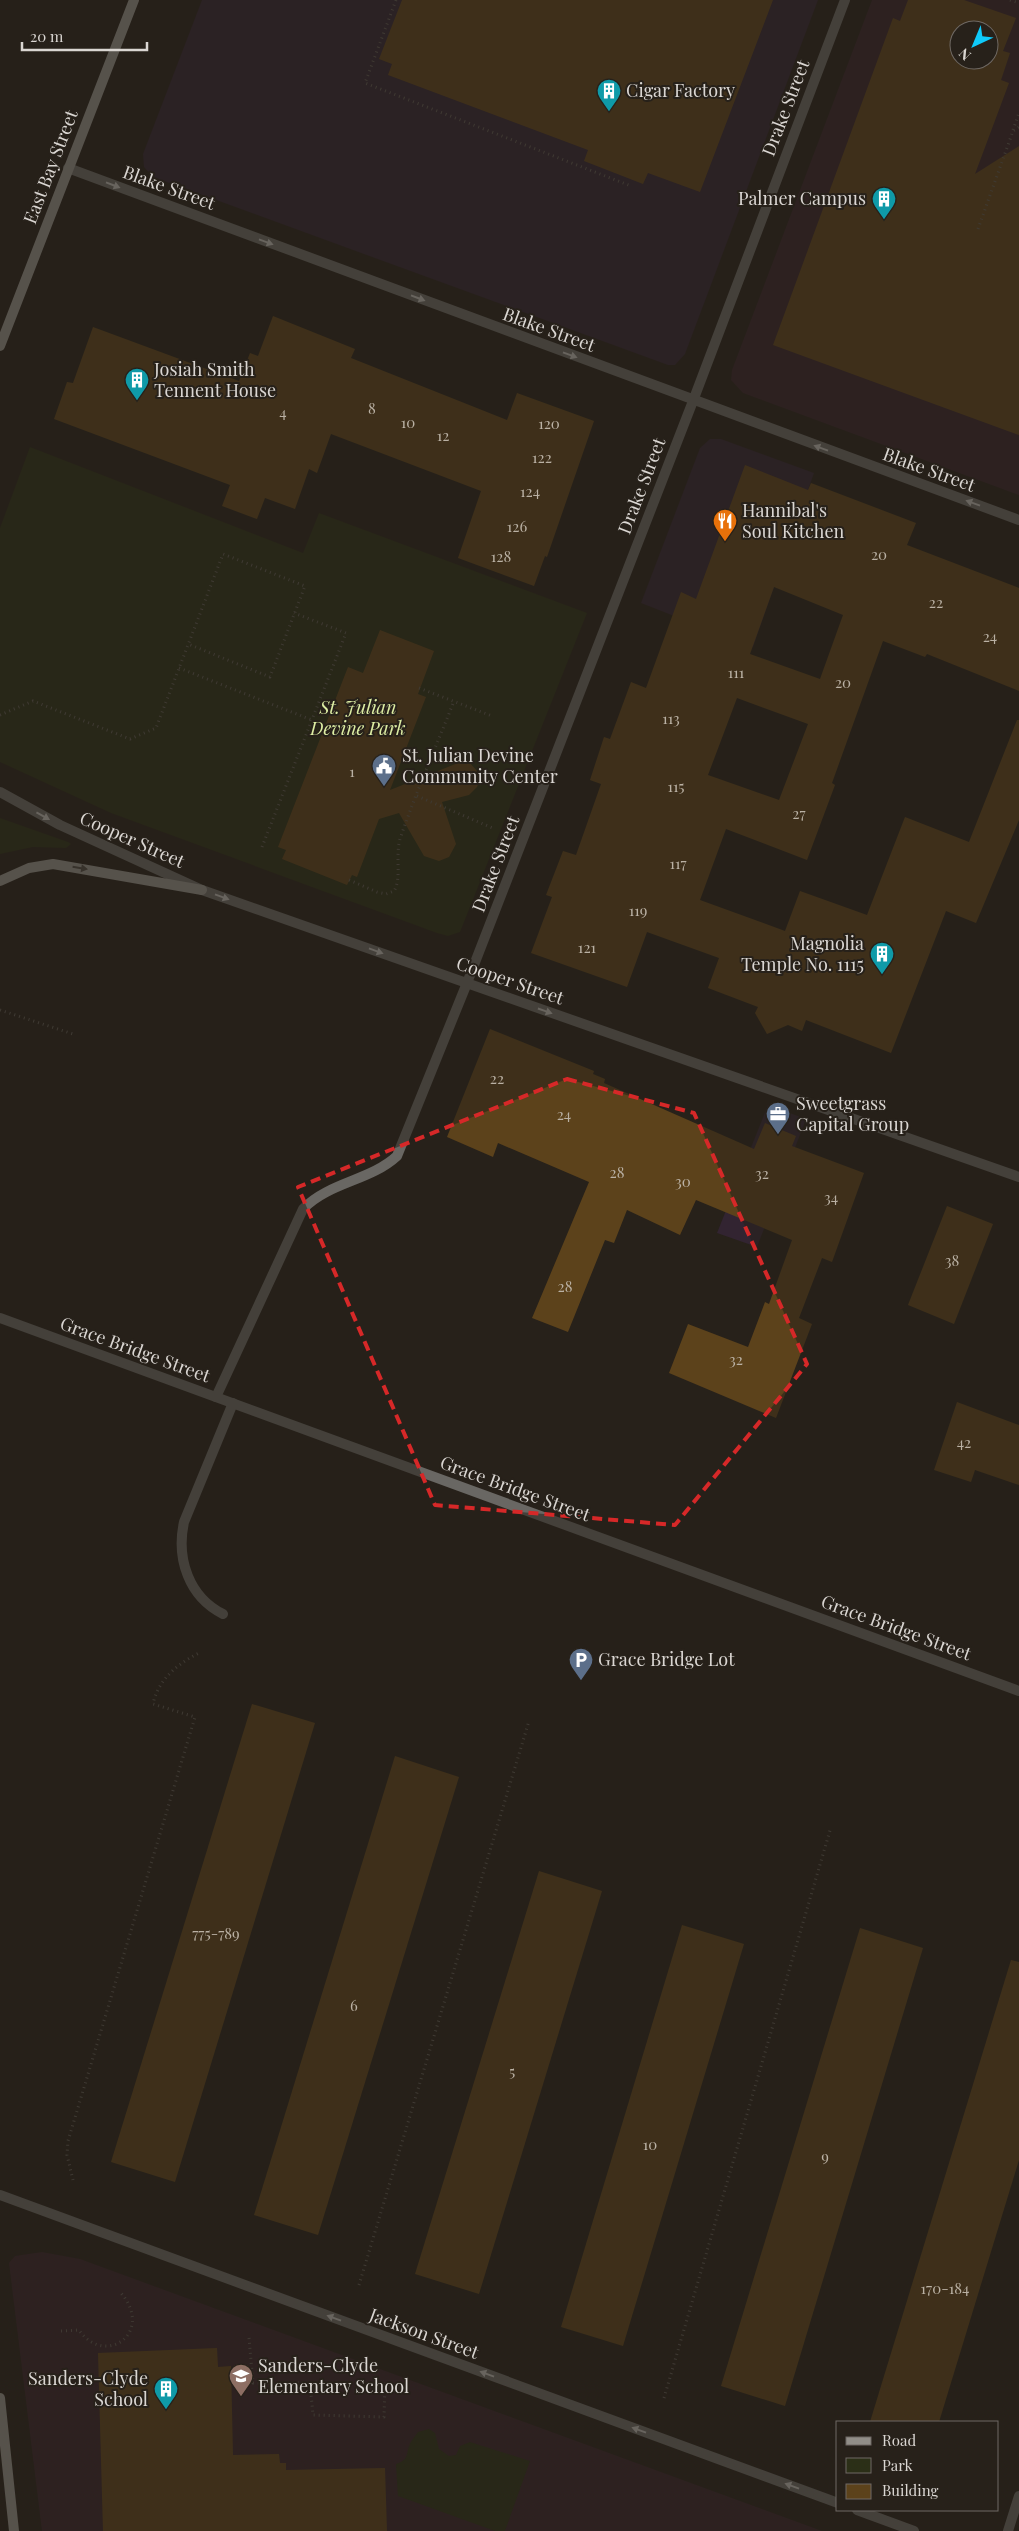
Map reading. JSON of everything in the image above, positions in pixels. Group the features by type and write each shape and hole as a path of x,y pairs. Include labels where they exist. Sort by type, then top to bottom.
{"main road":[{"name":"East Bay Street","path":"0,346 134,0"},
{"path":"0,881 28,868 53,864 202,890"},
{"path":"0,2398 14,2531"}],"street":[{"name":"Drake Street","path":"216,1398 303,1209 322,1193 379,1169 397,1156 467,983 693,401 845,0"},
{"name":"Blake Street","path":"68,168 693,401 1019,520"},
{"name":"Cooper Street","path":"0,792 60,825 202,890 1019,1177"},
{"name":"Grace Bridge Street","path":"0,1318 1019,1691"},
{"path":"223,1614 211,1608 200,1598 188,1578 180,1553 184,1522 233,1403"},
{"name":"Jackson Street","path":"0,2195 836,2502"},
{"path":"1008,2531 1019,2496"},
{"path":"859,2511 914,2531"}],"path":[{"path":"396,0 365,83 631,186"},
{"path":"1010,0 1019,3"},
{"path":"978,229 1019,113"},
{"path":"1013,131 1019,127"},
{"path":"0,715 33,701 130,739 156,728 188,644 223,554 305,586 270,677 188,644"},
{"path":"262,847 346,633 294,613"},
{"path":"179,668 312,720"},
{"path":"420,688 492,716"},
{"path":"349,880 377,892 386,894 394,892 398,885 397,852 454,702"},
{"path":"417,796 495,829"},
{"path":"0,1010 76,1035"},
{"path":"73,2180 67,2155 68,2142 195,1717 153,1704 154,1698 156,1691 176,1667 199,1653"},
{"path":"359,2285 529,1721"},
{"path":"664,2398 831,1827"},
{"path":"61,2331 80,2330 85,2338 101,2346 111,2346 120,2342 127,2336 134,2319 132,2309 120,2292"},
{"path":"249,2338 253,2383 310,2383 313,2415 384,2417 385,2382"}],"highlighted area":[{"path":"567,1079 694,1113 807,1364 675,1525 435,1505 298,1187"}],"shaded area":[{"path":"202,0 818,0 685,354 675,365 668,365 153,177 144,167 143,154"},
{"name":"Palmer Campus","path":"872,0 1019,0 1019,495 743,393 731,380 732,370"},
{"path":"710,439 721,439 814,473 753,647 641,603 700,448"},
{"path":"768,1105 806,1119 757,1247 717,1233"},
{"name":"Sanders-Clyde Elementary School","path":"42,2252 80,2259 822,2531 42,2531 9,2263 15,2256"}],"green space":[{"name":"St. Julian Devine Park","path":"30,447 303,553 319,513 587,613 460,932 448,936 437,933 111,813 0,762 0,528"},
{"path":"0,818 71,844 66,848 33,847 0,854"},
{"path":"429,2429 435,2433 439,2449 449,2456 456,2455 460,2446 470,2442 530,2461 505,2531 495,2531 398,2496 396,2464 405,2459 410,2444 418,2432"}],"building":[{"name":"Cigar Factory","path":"402,0 773,0 700,192 648,173 643,184 584,161 588,150 388,75 392,64 379,59"},
{"name":"Palmer Campus","path":"908,0 964,0 1016,18 1003,51 1010,53 1001,80 1009,83 975,174 1019,146 1019,435 773,345 893,18 900,21"},
{"path":"273,316 355,349 351,358 507,420 517,393 594,421 547,557 545,556 534,586 458,558 481,491 331,434 317,473 309,469 295,509 265,498 257,519 222,506 230,485 54,419 67,382 73,383 93,327 239,381 250,353 258,356"},
{"path":"745,465 808,490 811,483 916,523 907,545 1019,588 1019,691 927,654 925,657 883,641 832,783 835,785 807,860 726,829 700,900 785,931 800,891 867,915 905,817 969,842 1017,720 1019,720 1019,820 976,923 946,911 891,1053 806,1020 802,1031 788,1025 767,1034 755,1013 758,1007 708,988 719,958 647,932 627,987 531,953 552,897 546,895 563,851 576,855 601,784 590,780 604,737 610,739 631,682 646,688 681,592 696,599","holes":["774,587 843,615 820,679 750,654","737,698 808,724 779,800 708,775"]},
{"path":"380,630 434,651 418,694 426,697 390,790 463,761 469,762 477,771 479,782 469,795 442,802 456,844 449,857 439,861 424,856 399,813 379,819 357,877 352,875 347,885 282,859 286,850 278,847 348,667 363,673"},
{"path":"490,1029 594,1071 593,1074 605,1079 604,1083 754,1149 765,1123 796,1136 792,1146 864,1173 832,1262 822,1258 799,1318 812,1324 776,1418 669,1373 688,1324 748,1347 765,1302 769,1304 792,1240 696,1200 680,1235 627,1210 614,1243 605,1240 568,1332 532,1318 589,1182 498,1143 493,1157 447,1137"},
{"path":"947,1206 993,1224 954,1324 908,1305"},
{"path":"957,1402 1019,1425 1019,1485 975,1470 971,1482 934,1470"},
{"path":"252,1704 315,1723 175,2182 111,2162"},
{"path":"395,1756 459,1777 318,2235 254,2215"},
{"path":"539,1871 602,1891 479,2294 415,2274"},
{"path":"682,1925 744,1944 623,2346 561,2327"},
{"path":"860,1928 923,1948 785,2406 721,2386"},
{"path":"1011,1960 1019,1962 1019,2160 939,2421 870,2421"},
{"name":"Sanders-Clyde School","path":"217,2348 218,2367 231,2366 233,2455 279,2454 280,2463 286,2463 286,2470 385,2468 387,2531 103,2531 98,2353"}],"place":[{"name":"Cigar Factory","path":"609,112"},
{"name":"Palmer Campus","path":"884,220"},
{"name":"Josiah Smith Tennent House","path":"137,401"},
{"name":"Hannibal's Soul Kitchen","path":"725,542"},
{"name":"St. Julian Devine Community Center","path":"384,787"},
{"name":"Magnolia Temple No. 1115","path":"882,975"},
{"name":"Sweetgrass Capital Group","path":"778,1135"},
{"name":"Grace Bridge Lot","path":"581,1681"},
{"name":"Sanders-Clyde Elementary School","path":"241,2397"},
{"name":"Sanders-Clyde School","path":"166,2410"}]}
